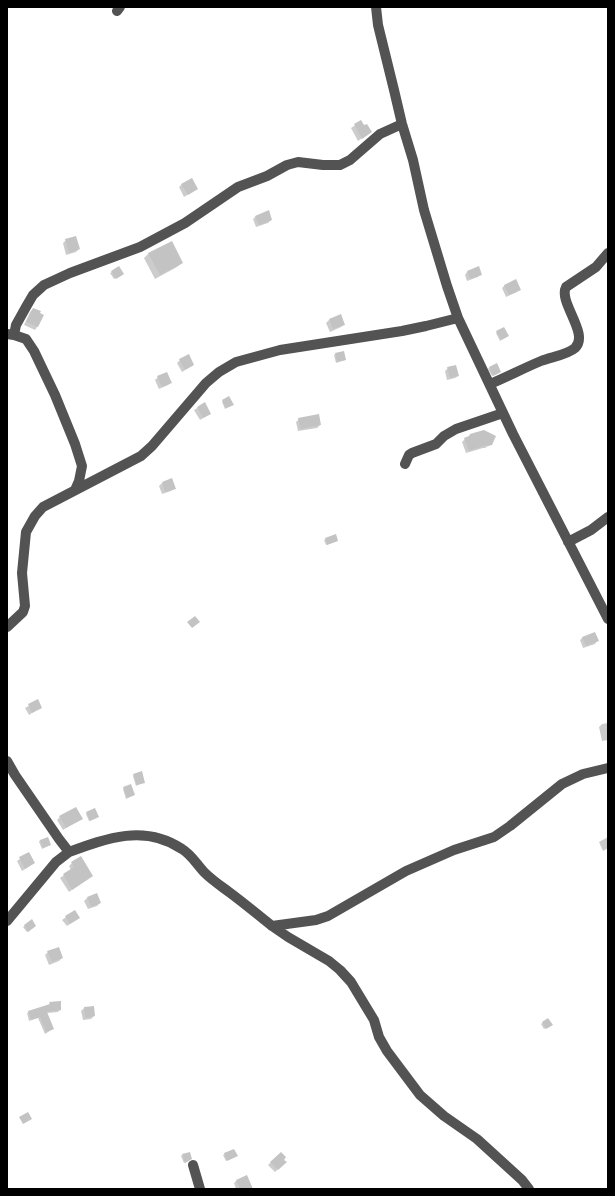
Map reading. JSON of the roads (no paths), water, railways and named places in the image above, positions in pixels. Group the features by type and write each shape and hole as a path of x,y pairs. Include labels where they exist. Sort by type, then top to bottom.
{"street":[{"path":"376,7 378,25 402,124 413,160 424,210 458,318 503,413 608,619"},
{"path":"75,490 81,474 82,466 75,444 55,395 34,351 26,339 11,334 33,295 44,285 70,273 146,244 185,223 238,188 267,176 287,165 298,162 323,165 340,165 350,160 380,134 402,124"},
{"path":"490,384 540,361 573,349 578,345 579,340 577,328 565,297 564,290 566,287 596,267 608,253"},
{"path":"7,627 23,612 25,606 22,573 26,532 35,516 43,507 141,456 152,446 206,383 219,372 236,362 280,350 310,344 402,331 458,318"},
{"path":"405,464 409,455 436,444 444,436 456,429 503,413"},
{"path":"568,542 591,530 608,517"},
{"path":"7,761 15,776 58,840 69,852"},
{"path":"272,926 316,920 328,916 406,871 454,850 494,836 510,826 562,784 583,774 608,768"},
{"path":"7,921 56,862 69,852 104,841 142,834 158,837 182,849 205,873 272,926 329,961 340,970 351,982 374,1020 379,1037 387,1051 420,1095 444,1116 477,1139 522,1180 529,1189"},
{"path":"194,1164 200,1189"}]}
